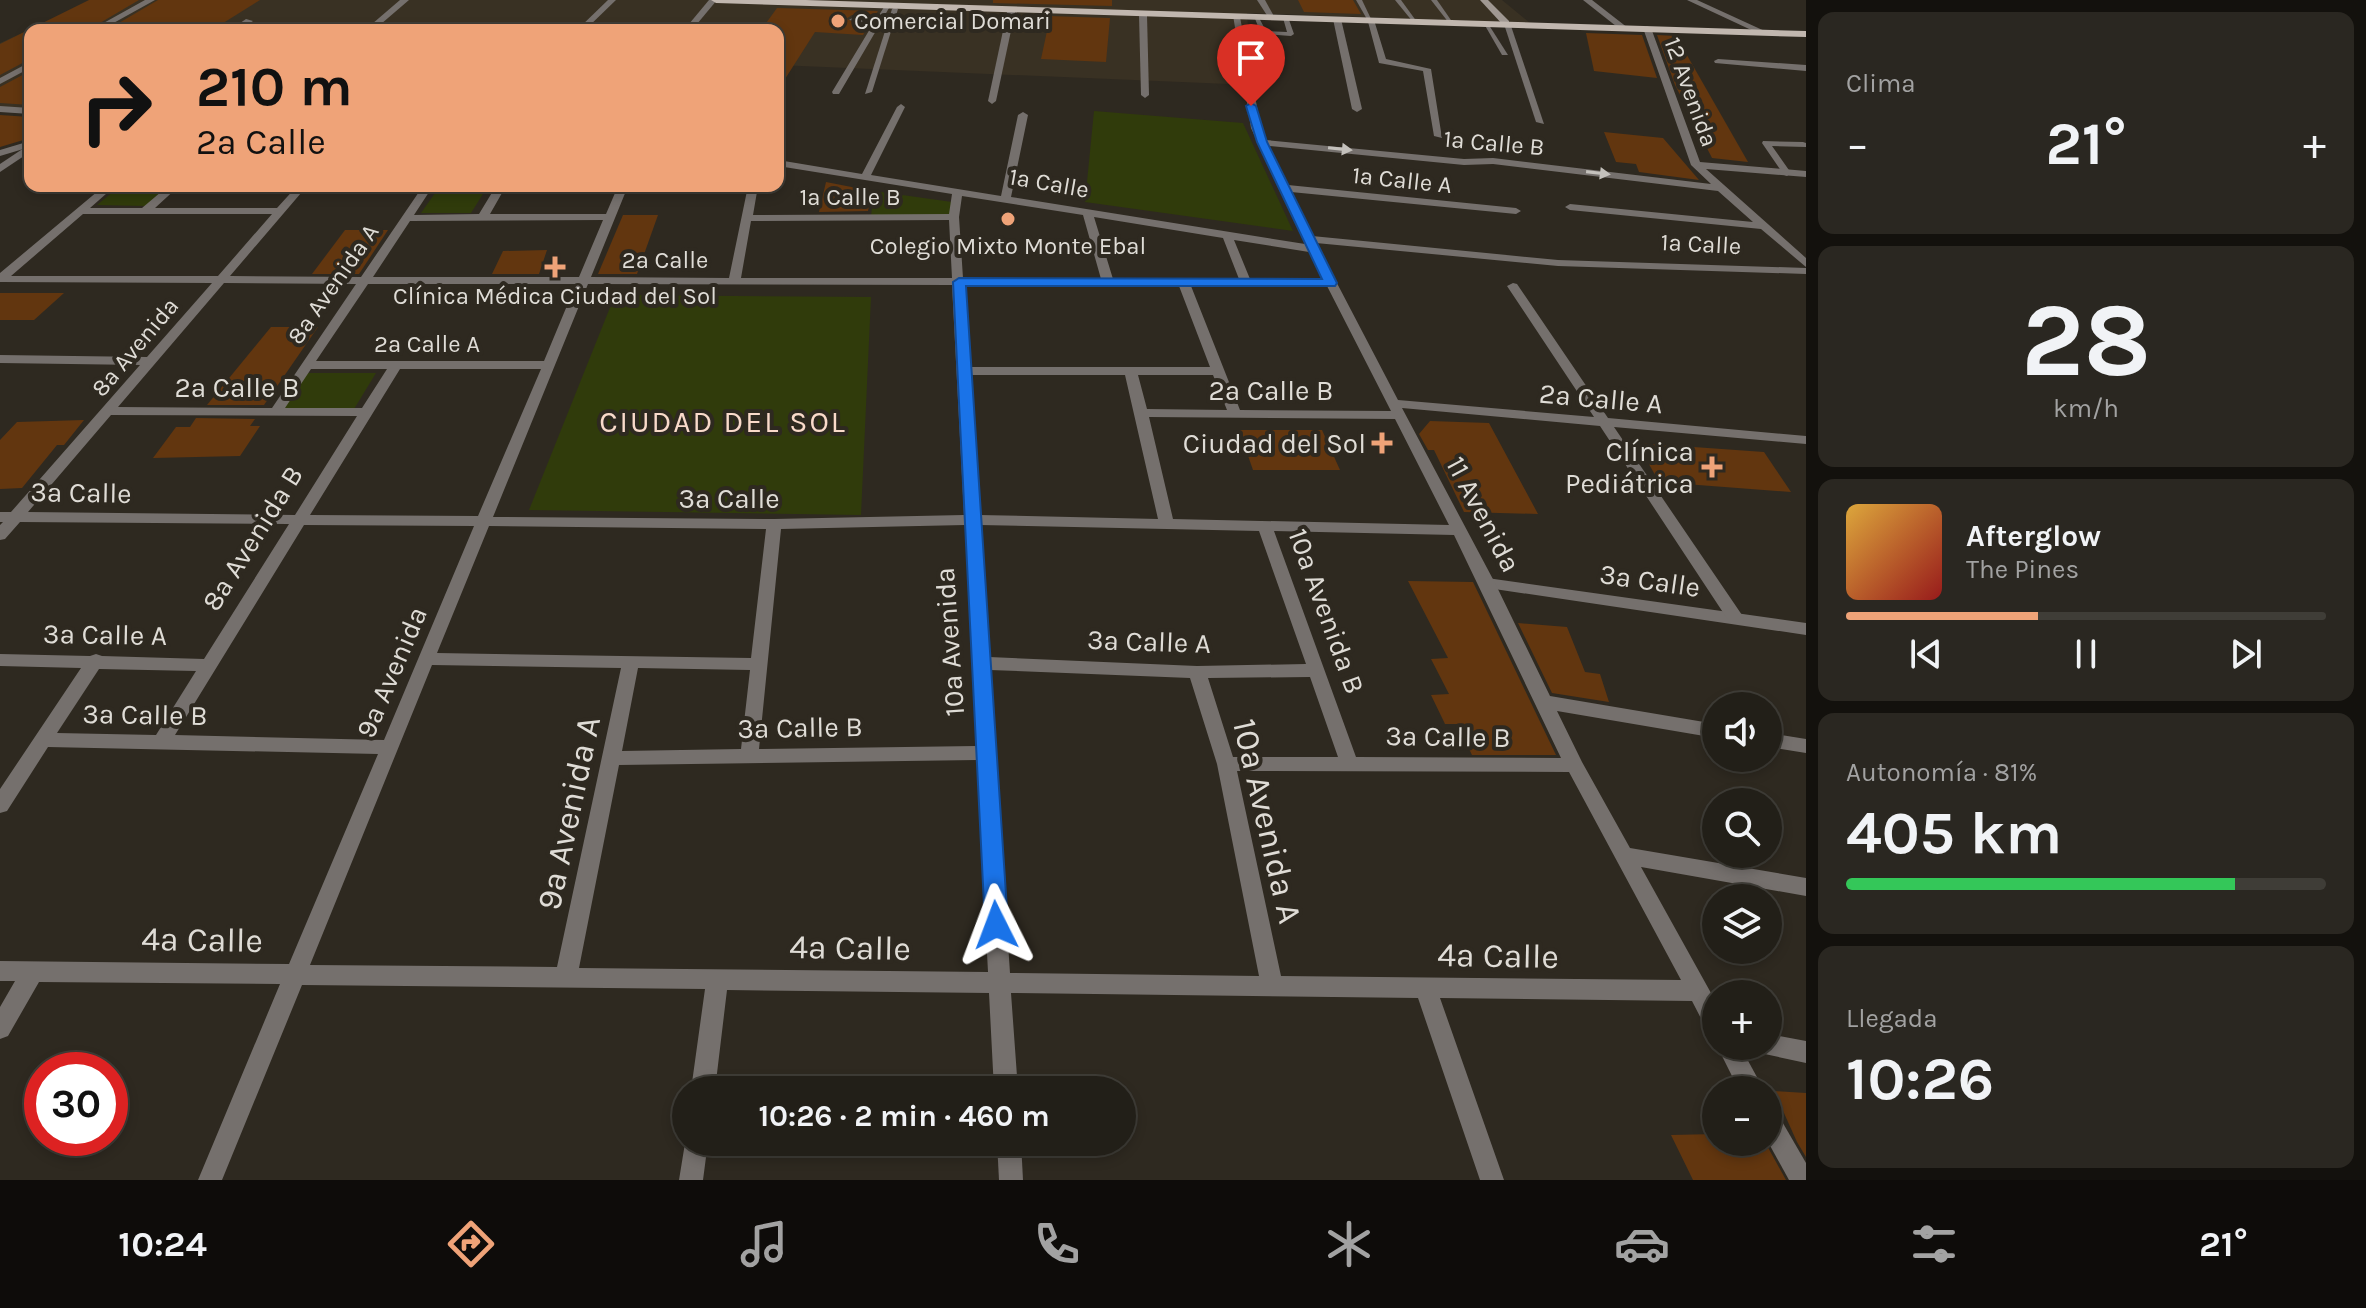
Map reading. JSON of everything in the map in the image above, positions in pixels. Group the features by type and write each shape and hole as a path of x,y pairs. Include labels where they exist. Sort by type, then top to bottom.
{"main road":[{"path":"714,0 1034,13 1506,23 1806,34"},
{"path":"803,5 827,0 845,7"},
{"path":"1484,0 1506,23"}],"street":[{"path":"106,24 151,0"},
{"path":"376,24 405,0"},
{"path":"587,24 612,0"},
{"path":"693,24 714,0"},
{"path":"1034,0 1034,13"},
{"path":"1261,0 1273,18"},
{"path":"1587,0 1624,28"},
{"path":"1691,0 1765,33"},
{"path":"992,101 1011,12"},
{"path":"1143,15 1145,95"},
{"name":"11 Avenida","path":"1236,17 1251,106 1262,142 1310,244 1487,583 1574,765 1702,997"},
{"path":"1337,19 1357,109"},
{"path":"1370,20 1382,61 1427,69 1439,136"},
{"path":"244,24 249,21"},
{"path":"1506,23 1541,122"},
{"name":"12 Avenida","path":"1647,28 1696,165 1806,264"},
{"path":"1718,61 1806,68"},
{"path":"0,81 24,68"},
{"path":"866,176 901,107"},
{"path":"0,109 24,111"},
{"path":"1006,198 1023,115"},
{"name":"1a Calle B","path":"1262,142 1464,162 1493,161 1722,188"},
{"path":"0,169 24,151"},
{"path":"16,157 24,157"},
{"name":"1a Calle","path":"784,164 1227,235 1310,244 1558,263 1806,271"},
{"path":"1696,165 1806,174"},
{"name":"1a Calle A","path":"1284,188 1516,211"},
{"name":"10a Avenida","path":"958,190 954,217 1005,1076"},
{"path":"0,279 103,192"},
{"path":"145,211 167,192"},
{"name":"8a Avenida","path":"0,535 8,518 109,411 297,192"},
{"name":"8a Avenida A","path":"277,410 424,192"},
{"path":"483,217 498,192"},
{"name":"9a Avenida","path":"210,1180 620,192"},
{"path":"734,282 752,192"},
{"path":"1570,207 1764,226"},
{"path":"79,211 281,211"},
{"path":"1087,212 1108,283"},
{"path":"407,218 607,217"},
{"name":"1a Calle B","path":"747,218 954,217"},
{"path":"1227,235 1246,283"},
{"name":"2a Calle","path":"0,279 1330,283"},
{"path":"1184,283 1235,414"},
{"path":"1513,286 1736,619"},
{"path":"0,359 152,361"},
{"name":"2a Calle A","path":"305,365 548,365"},
{"name":"8a Avenida B","path":"161,742 395,366"},
{"path":"963,371 1218,371"},
{"path":"1131,371 1167,524"},
{"name":"2a Calle A","path":"1395,409 1605,422 1806,440"},
{"name":"2a Calle B","path":"1143,413 1235,414 1395,409"},
{"name":"2a Calle B","path":"109,411 364,412"},
{"name":"3a Calle","path":"8,518 774,524 972,520 1457,530"},
{"path":"749,756 774,524"},
{"name":"10a Avenida B","path":"1265,526 1349,762"},
{"name":"3a Calle","path":"1487,583 1806,629"},
{"path":"427,659 758,664"},
{"name":"3a Calle A","path":"0,660 209,665"},
{"path":"0,805 96,660"},
{"name":"9a Avenida A","path":"566,977 631,662"},
{"name":"3a Calle A","path":"979,663 1197,672 1318,670"},
{"name":"10a Avenida A","path":"1197,672 1226,764 1272,986"},
{"path":"1543,702 1702,729"},
{"name":"3a Calle B","path":"43,740 390,747"},
{"path":"1782,742 1806,746"},
{"name":"3a Calle B","path":"613,758 987,753"},
{"name":"3a Calle B","path":"1226,764 1574,765"},
{"path":"1624,856 1806,887"},
{"name":"4a Calle","path":"0,971 1699,991"},
{"path":"0,1028 33,971"},
{"path":"705,1076 717,979"},
{"path":"1426,988 1492,1180"},
{"path":"1782,1048 1806,1052"},
{"path":"1782,1144 1802,1180"},
{"path":"691,1180 694,1156"},
{"path":"1010,1156 1011,1180"}],"lane":[{"path":"1359,0 1370,20"},
{"path":"1398,0 1415,21"},
{"path":"1434,0 1451,22"},
{"path":"836,92 891,8"},
{"path":"868,92 891,8"},
{"path":"973,31 977,11"},
{"path":"1256,17 1263,33 1291,34 1286,18"},
{"path":"852,20 880,22"},
{"path":"1485,23 1505,53"},
{"path":"1787,173 1766,143 1803,145"},
{"path":"0,153 24,147"}],"shaded area":[{"path":"1502,0 1530,23 1247,13 1252,85 784,65 784,24 42,24 90,2"},
{"path":"24,32 24,112 0,110 0,43"}],"green space":[{"path":"1094,111 1243,123 1293,231 1085,202"},
{"path":"874,191 952,202 951,215 871,216"},
{"path":"113,192 161,192 146,206 97,205"},
{"path":"436,192 484,192 471,213 421,213"},
{"path":"615,295 871,297 861,515 529,510"},
{"path":"307,373 376,373 351,414 279,415"}],"building":[{"path":"89,0 139,0 98,24 40,24"},
{"path":"158,0 260,0 222,24 117,24"},
{"path":"993,0 1112,0 1112,6 993,3"},
{"path":"1298,0 1353,0 1361,14 1304,12"},
{"path":"777,8 878,11 874,17 852,15 846,19 868,26 863,35 815,32 784,81 784,24 765,24"},
{"path":"1017,15 1110,18 1106,62 1041,59 1047,31 1033,31 1033,25 1015,24"},
{"path":"24,32 24,62 0,75 0,44"},
{"path":"1586,33 1642,35 1657,78 1594,71"},
{"path":"1657,35 1676,36 1748,162 1712,158 1675,85"},
{"path":"24,74 24,105 0,103 0,87"},
{"path":"0,115 24,117 24,140 0,147"},
{"path":"1604,132 1663,138 1699,180 1639,172 1636,164 1616,162"},
{"path":"826,182 872,191 868,211 819,212"},
{"path":"623,215 658,215 637,274 598,274"},
{"path":"345,230 388,230 359,274 312,274"},
{"path":"547,250 539,274 492,274 503,251"},
{"path":"0,293 64,293 34,320 0,320"},
{"path":"271,327 318,327 264,405 207,405"},
{"path":"196,418 255,419 250,426 260,426 240,456 153,458 176,427 190,427"},
{"path":"84,420 64,445 57,445 22,488 0,489 0,440 17,422"},
{"path":"1430,421 1489,423 1538,514 1464,512 1434,450 1428,450 1419,434"},
{"path":"1239,430 1322,430 1340,470 1253,470"},
{"name":"Clínica Pediátrica","path":"1637,443 1764,452 1791,492 1659,482"},
{"path":"1408,581 1473,582 1556,755 1472,755 1457,724 1445,724 1431,695 1449,694 1431,659 1448,658"},
{"path":"1518,623 1567,627 1585,672 1600,674 1609,702 1552,693"},
{"path":"1782,1092 1806,1093 1806,1157 1782,1109"},
{"path":"1702,1134 1702,1156 1773,1156 1786,1180 1693,1180 1671,1135"}],"place":[{"name":"Comercial Domari","path":"838,21"},
{"name":"Colegio Mixto Monte Ebal","path":"1008,219"},
{"name":"Clínica Médica Ciudad del Sol","path":"555,267"},
{"name":"Ciudad del Sol","path":"1382,443"},
{"name":"Clínica Pediátrica","path":"1712,467"}],"district":[{"name":"CIUDAD DEL SOL","path":"723,422"}],"route":[{"path":"996,925 959,282 1330,283 1262,142 1251,106"}]}
